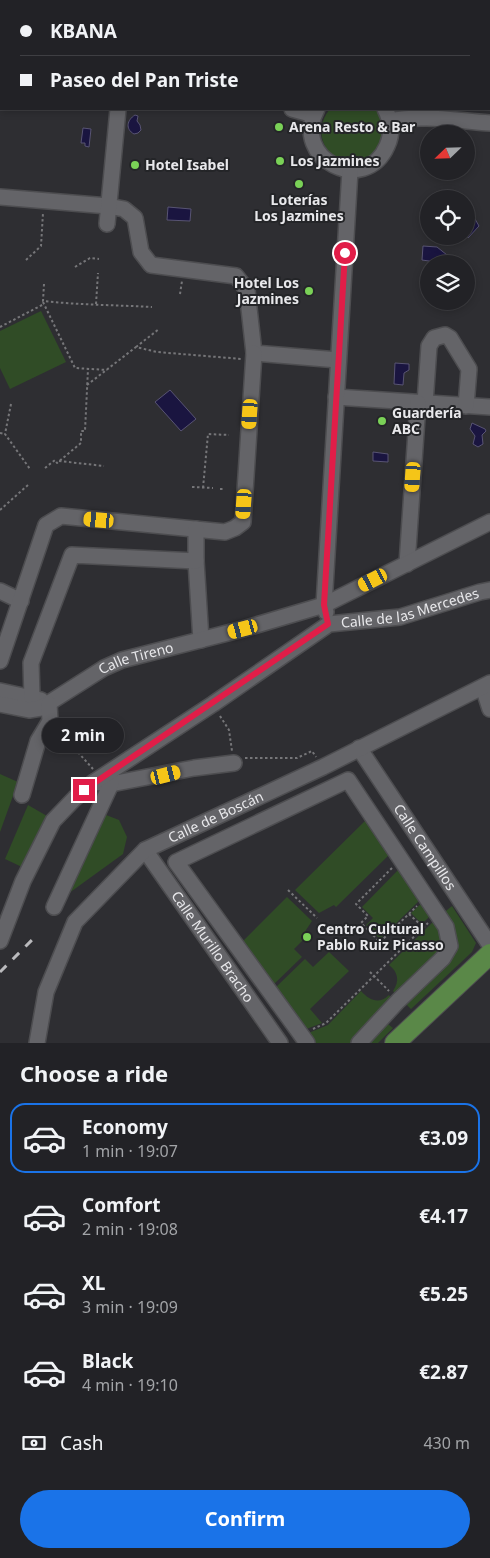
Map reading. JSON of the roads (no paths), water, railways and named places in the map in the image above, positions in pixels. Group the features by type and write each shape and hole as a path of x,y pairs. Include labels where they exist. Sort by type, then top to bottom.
{"main road":[{"path":"395,1043 482,970 490,954"}],"street":[{"path":"107,224 118,110"},
{"path":"300,110 315,112 311,132 318,152 333,166 350,170 371,164 382,155 389,142 387,115 402,118 490,123"},
{"path":"0,941 23,881 52,821 75,798 328,624 324,605 350,170"},
{"path":"0,197 124,209 135,218 141,252 151,265 236,276 247,290 254,353 243,522 225,532 221,527 196,529 100,514 61,516 46,525 0,661"},
{"path":"407,564 428,346 434,338 445,335 450,338 470,369 466,406"},
{"path":"254,353 338,360"},
{"path":"336,397 490,407"},
{"name":"Calle Tireno","path":"49,704 104,668 122,660 324,605 490,522"},
{"path":"196,529 201,640"},
{"path":"32,698 31,663 72,555 196,561"},
{"name":"Calle de las Mercedes","path":"328,624 400,617 490,590"},
{"path":"0,591 21,601"},
{"path":"486,685 490,708"},
{"name":"Calle de Boscán","path":"41,1040 46,992 75,922 144,850 323,767 486,685"},
{"path":"0,691 49,704"},
{"path":"0,704 29,710 41,708 49,704"},
{"path":"22,794 38,741 50,721 49,704"},
{"name":"Calle Campillos","path":"359,748 490,945"},
{"path":"102,781 234,763"},
{"path":"355,791 375,772"},
{"path":"304,1039 176,862 348,780 446,927 450,946 444,958 398,1001 359,1043"},
{"path":"54,907 102,781"},
{"name":"Calle Murillo Bracho","path":"144,850 280,1043"},
{"path":"165,880 180,868"}],"railway":[{"path":"0,972 37,935"}],"place":[{"name":"Arena Resto & Bar","path":"279,127"},
{"name":"Los Jazmines","path":"280,161"},
{"name":"Hotel Isabel","path":"135,165"},
{"name":"Loterías Los Jazmines","path":"299,184"},
{"name":"Hotel Los Jazmines","path":"309,291"},
{"name":"Guardería ABC","path":"382,421"},
{"name":"Centro Cultural Pablo Ruiz Picasso","path":"307,937"}]}
